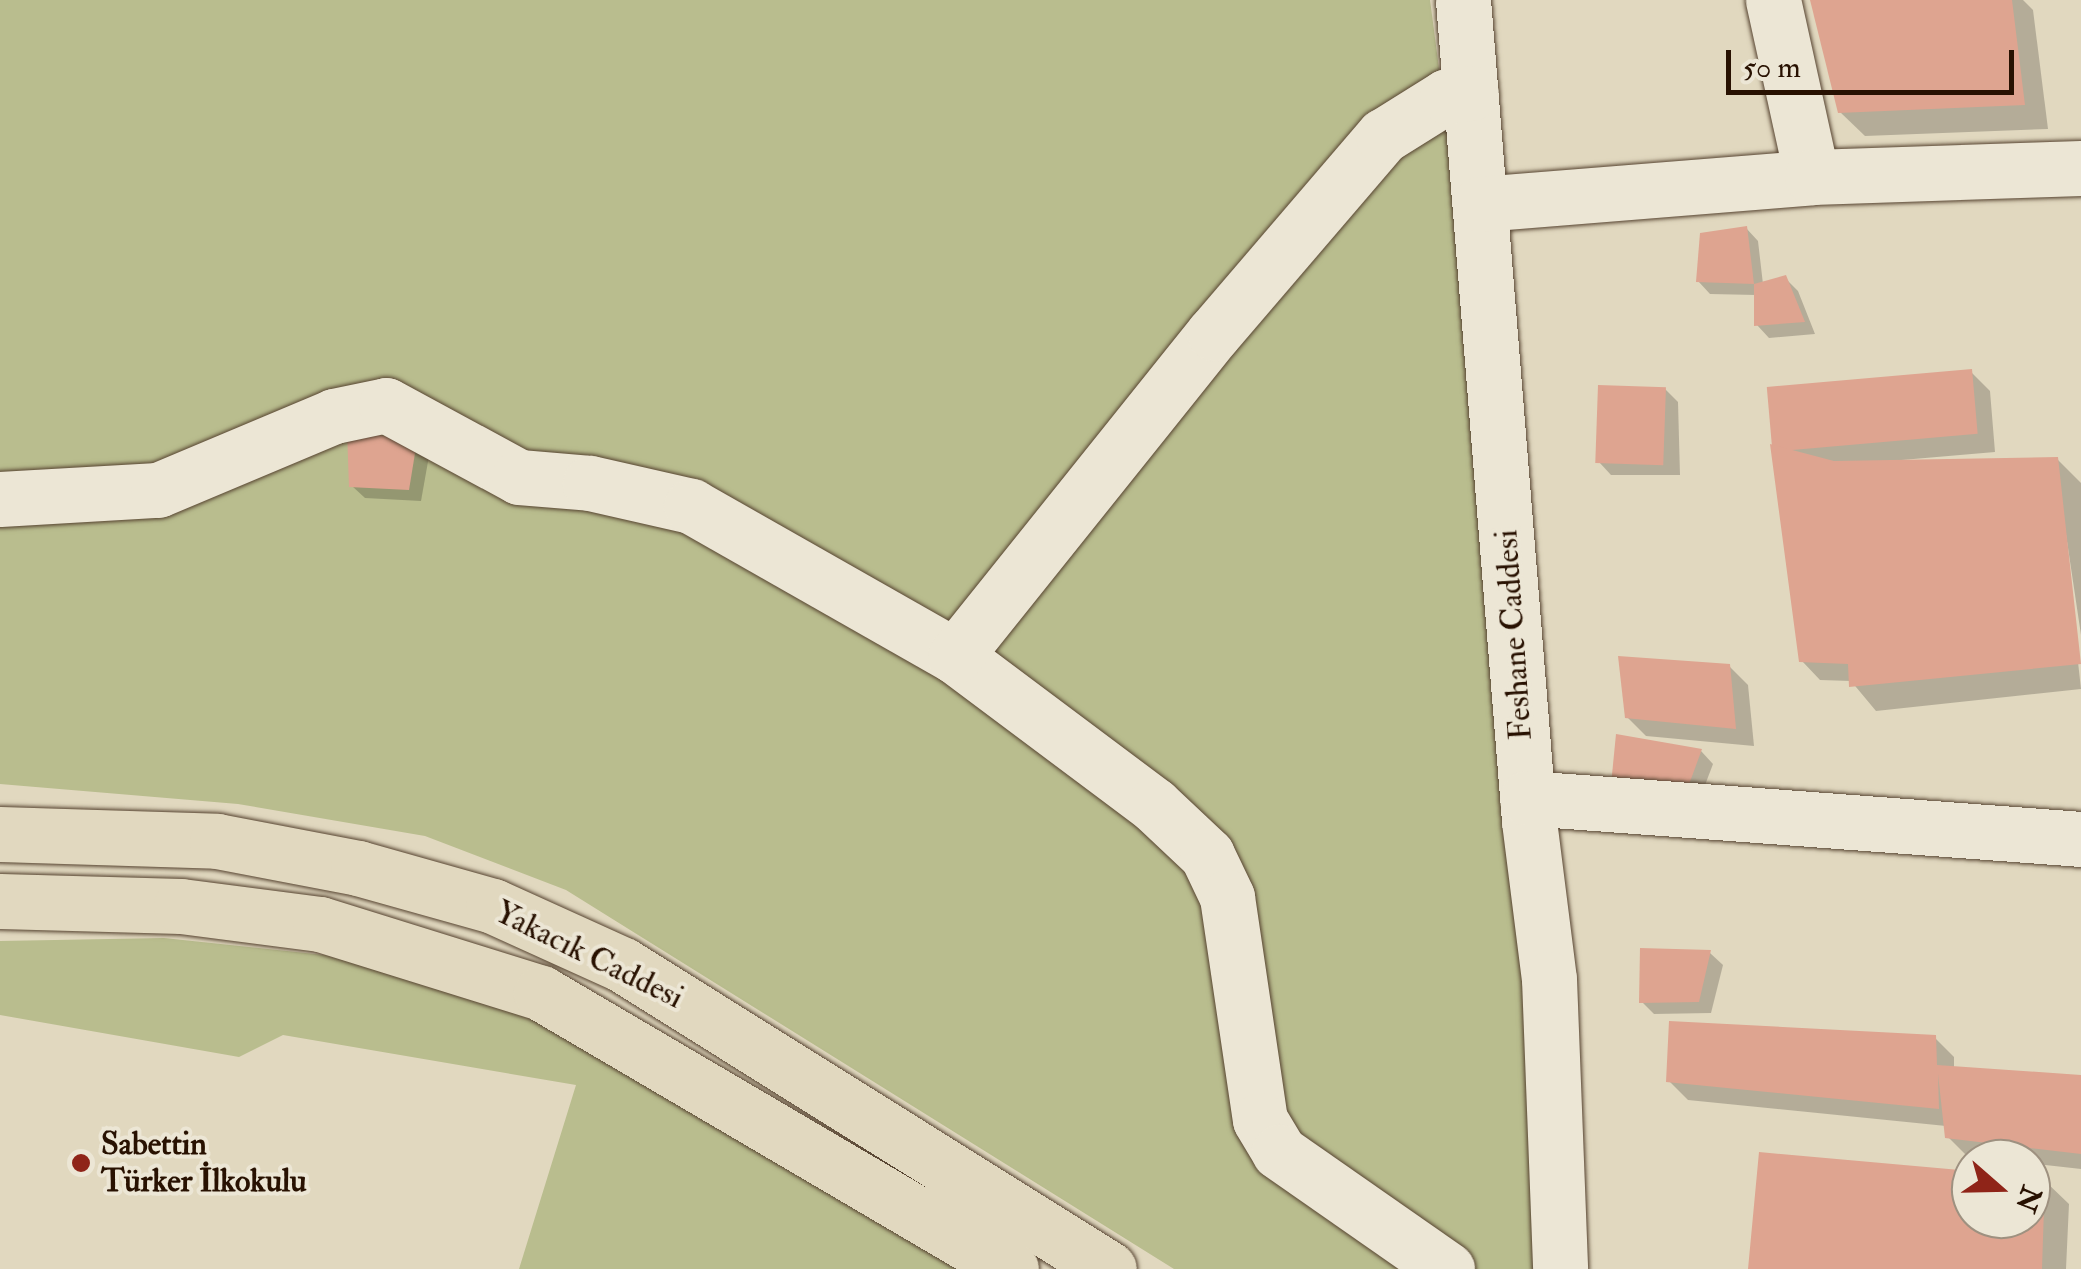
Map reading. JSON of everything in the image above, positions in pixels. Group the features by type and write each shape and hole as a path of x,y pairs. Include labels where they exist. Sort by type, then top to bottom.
{"main road":[{"name":"Yakacık Caddesi","path":"0,834 267,849 494,906 624,965 1109,1269"},
{"name":"Yakacık Caddesi","path":"0,901 180,906 320,924 541,992 1012,1269"}],"street":[{"name":"Feshane Caddesi","path":"1463,0 1527,798 1549,979 1560,1269"},
{"path":"1774,0 1812,177"},
{"path":"955,656 1214,333 1383,136 1447,96 1470,93"},
{"path":"1480,204 1812,177 2081,168"},
{"path":"0,499 158,490 334,416 386,405 519,477 590,483 691,506 955,656 1154,805 1207,855 1227,897 1260,1120 1278,1152 1447,1269"},
{"path":"1527,798 2081,839"}],"green space":[{"path":"0,0 1430,0 1516,655 1544,1269 1174,1269 566,890 425,836 238,804 0,784"},
{"path":"164,938 371,960 542,1019 962,1269 519,1269 576,1085 283,1035 239,1057 0,1015 0,941"}],"building":[{"path":"1810,0 2012,0 2025,105 1838,113"},
{"path":"1747,226 1754,284 1696,282 1700,233"},
{"path":"1786,275 1805,322 1754,326 1754,284"},
{"path":"1972,369 1978,434 1772,452 1767,387"},
{"path":"1598,385 1666,387 1663,465 1595,463"},
{"path":"347,430 417,441 409,490 349,487"},
{"path":"1770,444 1834,461 2058,457 2081,664 1849,687 1848,664 1799,662"},
{"path":"1618,656 1730,664 1736,729 1625,718"},
{"path":"1616,734 1702,749 1687,790 1611,785"},
{"path":"1640,948 1711,950 1699,1002 1639,1003"},
{"path":"1669,1021 1936,1035 1937,1065 2081,1075 2081,1154 2051,1150 2051,1139 1945,1138 1938,1074 1939,1109 1666,1082"},
{"path":"1759,1152 1951,1169 1951,1239 2043,1239 2042,1269 1748,1269"}],"place":[{"name":"Sabettin Türker İlkokulu","path":"81,1163"}]}
